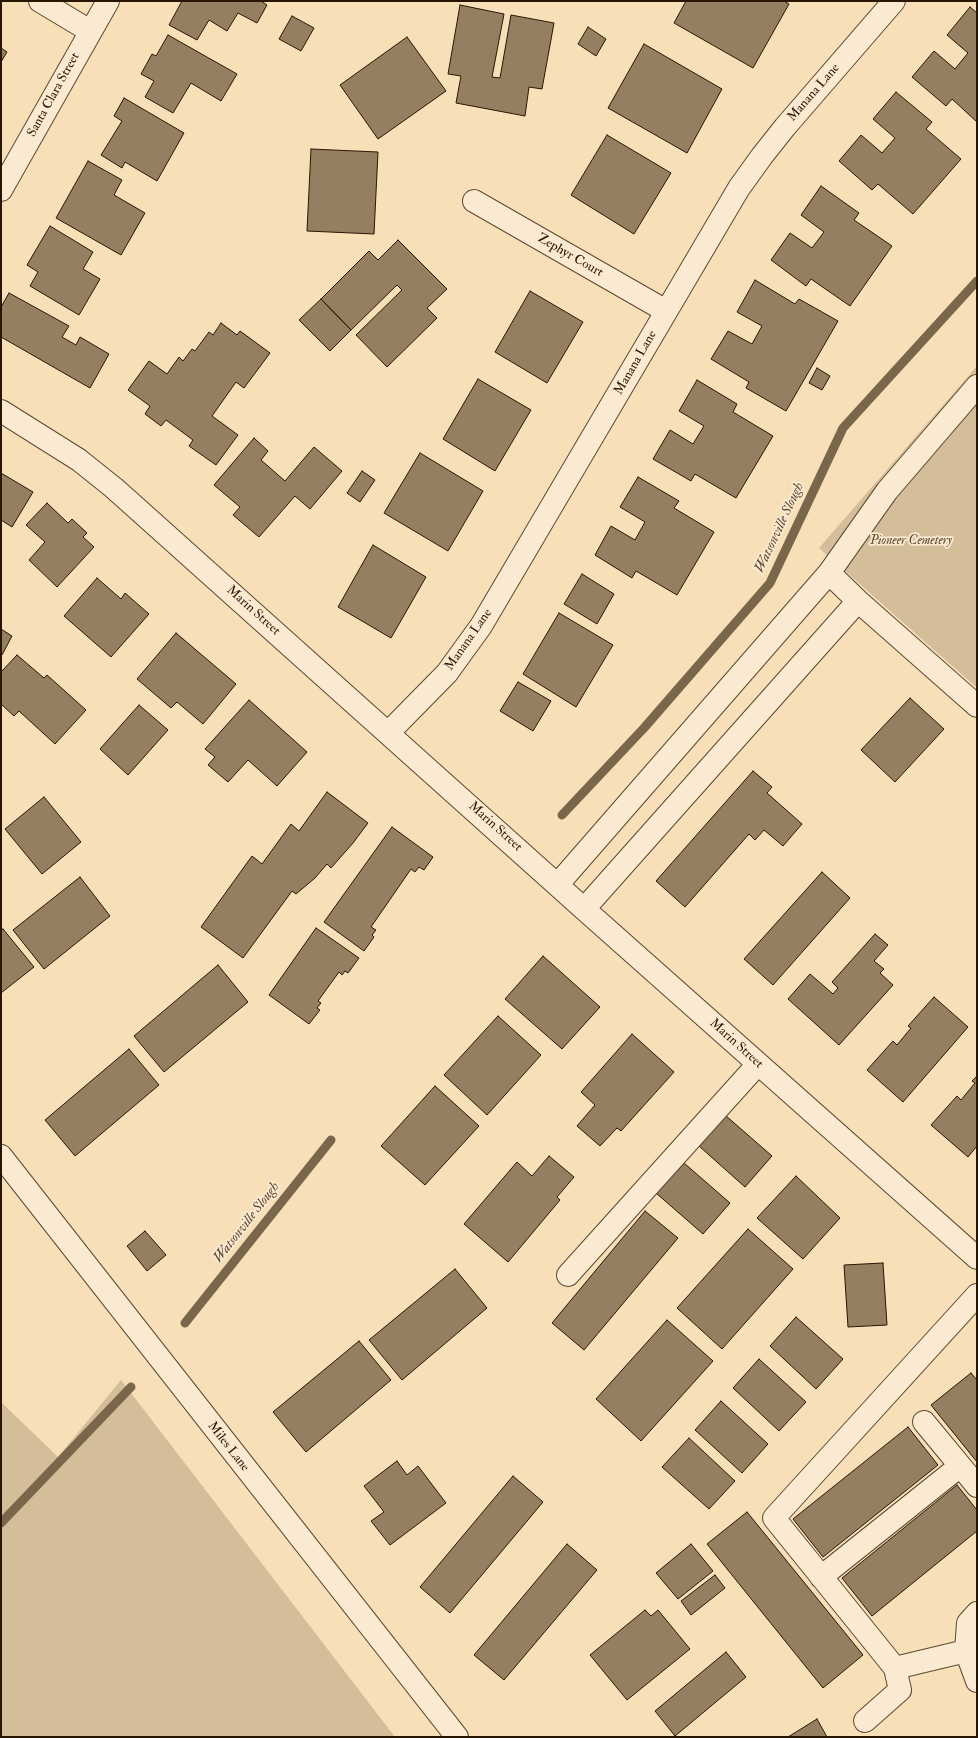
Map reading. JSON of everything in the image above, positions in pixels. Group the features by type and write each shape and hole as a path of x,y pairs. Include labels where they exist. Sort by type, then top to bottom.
{"street":[{"path":"40,1 90,31"},
{"name":"Santa Clara Street","path":"1,190 108,1"},
{"name":"Manana Lane","path":"389,732 447,673 469,644 739,188 762,156 894,1"},
{"name":"Zephyr Court","path":"474,201 666,311"},
{"path":"558,884 828,573 887,491 977,386"},
{"name":"Marin Street","path":"1,411 80,460 114,488 389,732 584,909 977,1258"},
{"path":"828,573 977,706"},
{"path":"584,909 858,601"},
{"path":"568,1275 758,1064"},
{"name":"Miles Lane","path":"1,1156 457,1737"},
{"path":"865,1721 900,1690 895,1668 774,1518 977,1295"},
{"path":"924,1422 977,1486"},
{"path":"821,1577 960,1466"},
{"path":"977,1613 968,1623 966,1651 977,1681"},
{"path":"895,1668 966,1651"}],"green space":[{"name":"Pioneer Cemetery","path":"977,366 977,688 819,548"},
{"path":"121,1380 395,1737 1,1737 1,1402 58,1457"}],"building":[{"path":"182,1 261,1 267,5 257,23 238,13 227,31 209,20 197,40 169,25"},
{"path":"686,1 784,1 789,4 753,68 674,23"},
{"path":"460,5 504,14 492,77 500,78 511,15 554,23 542,89 529,87 525,116 456,103 461,76 448,74"},
{"path":"970,7 977,13 977,122 952,99 946,106 912,77 934,51 955,69 968,53 947,35"},
{"path":"292,16 314,28 301,51 279,39"},
{"path":"588,27 606,39 596,56 578,44"},
{"path":"168,35 237,74 221,101 191,83 173,113 145,97 154,81 141,74 152,54 156,56"},
{"path":"407,37 446,91 378,139 340,85"},
{"path":"644,44 722,89 687,153 608,108"},
{"path":"1,48 7,52 1,62"},
{"path":"896,92 932,122 926,129 961,159 913,214 878,184 872,190 839,161 861,135 882,153 895,138 873,119"},
{"path":"124,98 184,133 157,181 125,162 122,168 101,155 122,121 114,116"},
{"path":"607,135 671,173 634,234 571,195"},
{"path":"311,149 378,152 374,234 307,231"},
{"path":"88,161 122,180 114,195 145,213 121,255 56,218"},
{"path":"821,186 859,213 854,220 892,246 850,306 811,279 806,286 771,260 790,233 812,248 824,232 801,215"},
{"path":"50,226 93,252 83,269 100,279 79,315 30,286 38,272 27,265"},
{"path":"398,240 447,289 427,308 437,318 387,367 356,335 402,290 397,285 351,330 321,299 369,251 378,260"},
{"path":"755,280 795,304 799,299 838,321 786,411 746,388 749,382 711,359 728,331 752,344 762,326 737,312"},
{"path":"530,291 583,322 547,383 495,352"},
{"path":"9,293 69,326 62,337 76,345 80,337 109,354 90,388 1,337 1,307"},
{"path":"321,299 351,330 330,351 299,320"},
{"path":"221,323 237,335 240,331 270,353 244,388 236,382 212,416 238,435 216,465 189,446 193,440 166,420 161,426 145,414 150,406 128,390 149,361 167,374 179,357 183,361 192,349 195,351 209,332 213,335"},
{"path":"817,368 830,376 822,390 809,383"},
{"path":"478,379 531,410 495,471 443,439"},
{"path":"697,380 737,404 733,412 773,436 736,498 695,474 691,481 653,459 670,430 693,444 704,426 679,411"},
{"path":"254,438 268,451 261,460 285,481 314,447 342,471 310,509 295,496 259,537 233,515 240,507 214,485"},
{"path":"420,453 483,491 448,551 384,513"},
{"path":"362,471 375,480 360,502 347,493"},
{"path":"1,473 33,492 12,527 1,520"},
{"path":"638,477 679,501 674,508 714,532 677,595 636,571 632,578 595,555 611,526 635,540 645,522 620,507"},
{"path":"47,503 68,523 72,519 87,533 83,537 94,547 57,587 29,560 45,542 26,525"},
{"path":"373,545 426,577 391,638 338,607"},
{"path":"582,574 614,594 597,624 564,604"},
{"path":"97,578 121,599 125,593 149,614 111,657 64,616"},
{"path":"559,613 613,645 576,707 523,674"},
{"path":"1,629 12,636 2,655 1,655"},
{"path":"176,633 236,684 203,724 177,702 171,708 137,679"},
{"path":"17,655 44,678 47,675 86,710 55,744 19,711 14,716 1,704 1,672"},
{"path":"518,682 551,701 533,731 500,711"},
{"path":"910,698 944,729 895,782 861,750"},
{"path":"249,700 307,752 277,786 248,760 228,782 208,765 215,757 205,749"},
{"path":"139,705 168,730 128,775 100,749"},
{"path":"753,771 772,787 767,793 802,824 783,846 764,830 755,840 749,834 685,907 656,881"},
{"path":"327,792 368,823 331,868 327,864 315,878 296,894 292,891 243,958 201,927 252,856 262,864 291,824 299,831"},
{"path":"44,797 81,842 42,874 5,829"},
{"path":"392,827 433,857 424,870 419,867 415,872 411,869 371,927 376,930 372,935 374,937 364,951 324,922"},
{"path":"822,872 850,898 773,985 744,959"},
{"path":"80,877 110,916 44,969 13,930"},
{"path":"316,928 359,958 348,973 345,971 342,975 339,972 318,1001 321,1003 317,1008 320,1010 309,1024 269,995"},
{"path":"3,929 34,967 1,993 1,930"},
{"path":"875,934 888,945 874,961 884,969 880,973 893,985 839,1045 788,999 810,974 833,994 838,988 832,982"},
{"path":"543,956 600,1007 562,1049 505,999"},
{"path":"218,965 248,1002 164,1072 134,1036"},
{"path":"934,997 968,1027 903,1102 867,1070 893,1041 897,1045 911,1028 908,1026"},
{"path":"498,1016 541,1055 487,1115 444,1075"},
{"path":"632,1034 674,1072 621,1131 617,1128 600,1146 577,1126 595,1105 581,1092"},
{"path":"129,1049 159,1085 75,1156 45,1120"},
{"path":"977,1076 977,1146 968,1157 931,1125 957,1096 961,1100 975,1083 972,1081"},
{"path":"435,1086 479,1126 425,1185 381,1146"},
{"path":"725,1115 772,1156 745,1187 699,1146"},
{"path":"549,1156 574,1177 557,1197 560,1200 508,1262 464,1224 517,1162 532,1176"},
{"path":"684,1163 730,1203 703,1234 656,1193"},
{"path":"796,1176 840,1218 803,1259 757,1218"},
{"path":"645,1211 678,1238 584,1350 552,1323"},
{"path":"748,1229 793,1269 722,1349 677,1308"},
{"path":"145,1231 166,1255 147,1271 127,1246"},
{"path":"883,1263 887,1325 848,1327 844,1265"},
{"path":"455,1269 487,1308 402,1380 369,1340"},
{"path":"796,1317 843,1359 816,1389 770,1346"},
{"path":"667,1320 713,1361 641,1441 596,1399"},
{"path":"359,1341 391,1380 306,1452 273,1412"},
{"path":"759,1359 806,1402 779,1431 733,1388"},
{"path":"971,1373 977,1380 977,1462 931,1405"},
{"path":"721,1401 768,1444 742,1473 695,1430"},
{"path":"908,1427 938,1465 823,1557 793,1519"},
{"path":"689,1438 735,1481 709,1509 662,1467"},
{"path":"397,1461 407,1475 418,1466 446,1503 390,1545 371,1521 384,1512 364,1486"},
{"path":"513,1476 543,1502 450,1613 420,1587"},
{"path":"957,1485 977,1510 977,1531 872,1616 842,1578"},
{"path":"747,1512 863,1655 823,1688 707,1544"},
{"path":"567,1544 597,1570 504,1680 474,1655"},
{"path":"691,1544 713,1571 678,1599 656,1573"},
{"path":"715,1575 725,1588 691,1615 681,1601"},
{"path":"645,1610 651,1616 658,1610 690,1649 627,1700 590,1655"},
{"path":"726,1652 746,1677 675,1736 655,1711"},
{"path":"817,1719 827,1737 788,1737"}],"waterway":[{"name":"Watsonville Slough","path":"562,815 644,728 770,583 843,428 977,281"},
{"name":"Watsonville Slough","path":"185,1323 331,1140"},
{"name":"Watsonville Slough","path":"1,1523 131,1387"}]}
